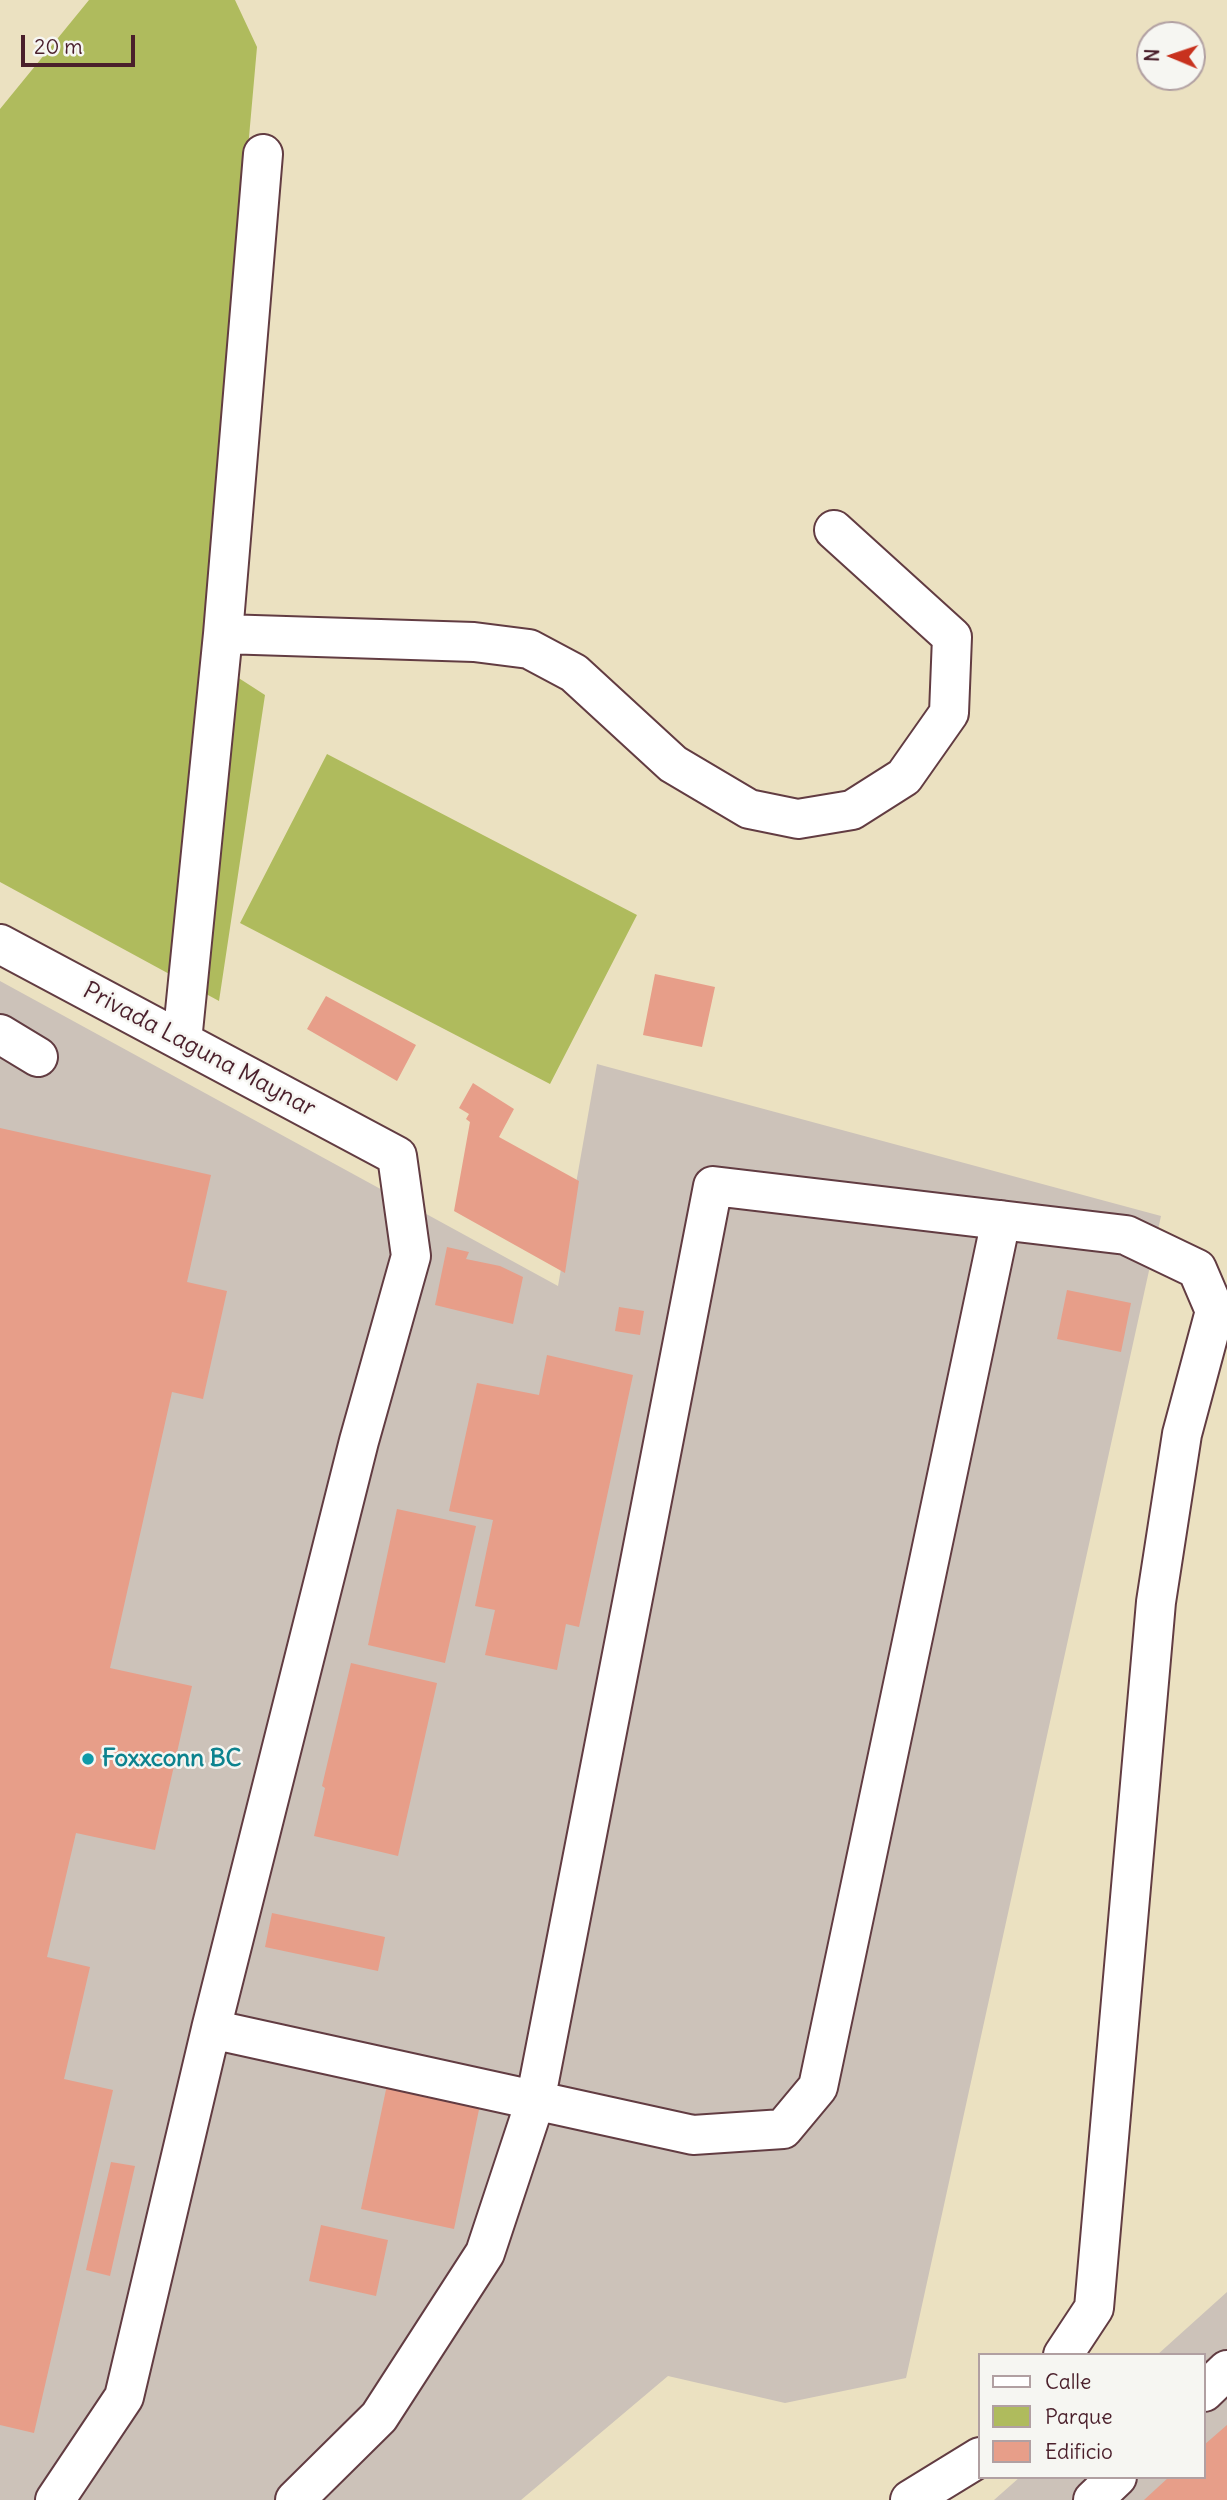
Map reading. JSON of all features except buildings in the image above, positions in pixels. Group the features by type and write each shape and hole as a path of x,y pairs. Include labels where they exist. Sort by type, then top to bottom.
{"lane":[{"path":"182,1041 223,634 263,154"},
{"path":"223,634 474,642 529,649 574,674 673,764 749,809 798,819 852,810 904,777 949,713 952,637 834,530"},
{"name":"Privada Laguna Maynar","path":"0,944 397,1156 411,1256 359,1441 211,2029"},
{"path":"0,1034 38,1058 0,1063"},
{"path":"295,2500 379,2417 485,2253 534,2102 713,1186 1126,1236 1197,1269 1215,1311 1182,1434 1156,1602 1094,2308 1064,2353"},
{"path":"55,2500 124,2397 211,2029 534,2102 694,2134 783,2129 818,2087 1001,1220"},
{"path":"1206,2390 1227,2370"},
{"path":"910,2500 978,2458"},
{"path":"1093,2500 1115,2479"}],"shaded area":[{"path":"0,981 558,1286 597,1064 1161,1216 906,2378 785,2403 668,2376 521,2500 0,2500"},
{"path":"1227,2292 1227,2500 994,2500 1018,2479 1206,2479 1206,2353 1159,2353"}],"green space":[{"path":"89,0 235,0 257,47 203,655 265,695 219,1001 0,882 0,109"},
{"path":"327,754 637,915 550,1084 240,923"}],"place":[{"name":"Foxxconn BC","path":"88,1759"}]}
